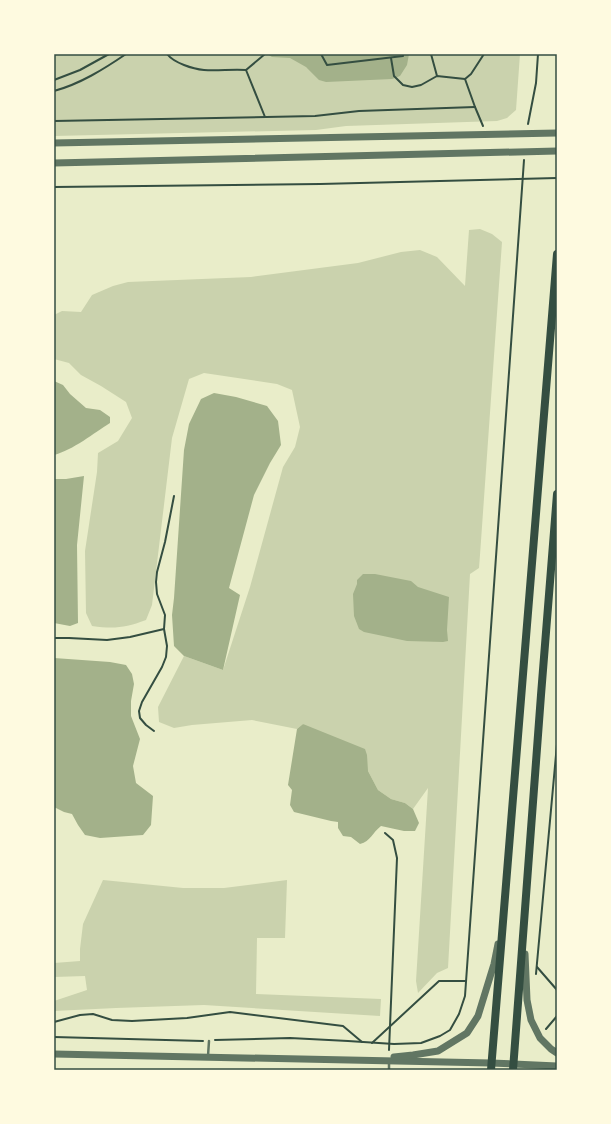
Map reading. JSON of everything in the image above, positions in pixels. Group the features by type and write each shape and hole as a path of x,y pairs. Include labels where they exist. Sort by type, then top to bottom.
{"main road":[{"path":"491,1066 557,254"},
{"path":"513,1067 557,494"}],"street":[{"path":"54,143 557,133"},
{"path":"54,163 557,152"},
{"path":"389,1059 438,1051 467,1034 478,1016 485,997 494,964 502,924"},
{"path":"524,926 527,1000 531,1020 540,1038 557,1053"},
{"path":"54,1054 355,1060 389,1059 513,1067 557,1066"}],"lane":[{"path":"208,1057 209,1041"},
{"path":"389,1059 389,1070"}],"path":[{"path":"54,80 80,70 109,54"},
{"path":"54,91 64,88 105,68 126,54"},
{"path":"167,54 170,58 184,65 203,70 246,70 265,54"},
{"path":"321,54 326,65 391,58 403,56 403,54"},
{"path":"431,54 437,76"},
{"path":"391,58 394,76 403,85 412,86 421,85 437,76 465,79 471,74 484,54"},
{"path":"526,134 536,83 538,54"},
{"path":"246,70 265,117"},
{"path":"465,79 474,107 487,134"},
{"path":"54,121 315,116 359,110 474,107"},
{"path":"54,1037 209,1041 290,1038 390,1044 421,1043 440,1036 450,1030 460,1014 465,996 525,152"},
{"path":"54,187 320,184 557,178"},
{"path":"154,731 140,718 139,711 142,702 166,657 167,646 164,629 165,615 157,594 156,572 165,542 174,496"},
{"path":"54,638 107,640 164,629"},
{"path":"536,981 557,744"},
{"path":"385,833 393,840 397,858 389,1059"},
{"path":"537,967 557,990"},
{"path":"372,1043 439,981 466,981"},
{"path":"54,1022 80,1015 93,1014 112,1020 132,1021 187,1018 230,1012 343,1026 362,1042"},
{"path":"544,1032 557,1016"}],"shaded area":[{"path":"54,54 520,54 516,110 507,118 497,121 346,126 316,130 54,136"},
{"path":"267,54 409,54 407,65 400,76 392,79 326,82 319,80 306,67 290,58 272,57"},
{"path":"480,229 492,234 502,242 479,568 470,574 448,968 437,973 418,993 416,981 428,788 413,809 405,803 391,799 378,790 368,771 303,724 297,729 252,720 174,728 159,722 158,707 184,656 223,670 250,587 283,467 295,447 300,427 292,390 277,384 204,373 189,379 172,438 152,605 146,620 139,623 119,627 92,626 86,613 85,551 97,472 98,453 118,441 132,418 126,402 81,375 69,363 54,359 54,315 62,311 81,312 92,295 113,286 128,282 251,277 358,263 401,252 420,250 437,257 465,286 469,230"},
{"path":"54,381 63,385 70,394 86,408 100,410 110,417 110,423 76,445 54,455"},
{"path":"214,393 236,397 267,406 278,421 281,445 254,495 229,588 240,595 223,670 184,656 174,646 172,615 184,450 189,424 201,399"},
{"path":"84,476 77,545 78,623 70,626 54,623 54,479"},
{"path":"363,574 375,574 411,581 418,587 449,597 447,630 448,641 407,641 364,632 359,629 354,616 353,594 357,580"},
{"path":"54,658 110,662 126,665 132,674 134,684 131,701 131,716 140,739 133,766 136,783 153,796 151,825 143,835 100,838 85,835 72,814 54,807"},
{"path":"303,724 365,749 368,771 378,790 391,799 405,803 413,809 419,823 415,831 404,831 381,826 369,839 360,844 351,837 343,836 338,828 338,822 294,812 290,805 292,790 288,785 297,729"},
{"path":"103,880 183,888 224,888 287,880 285,938 257,938 256,994 381,999 380,1016 204,1005 54,1011 54,1001 87,990 85,976 54,977 54,963 80,961 83,924"}]}
